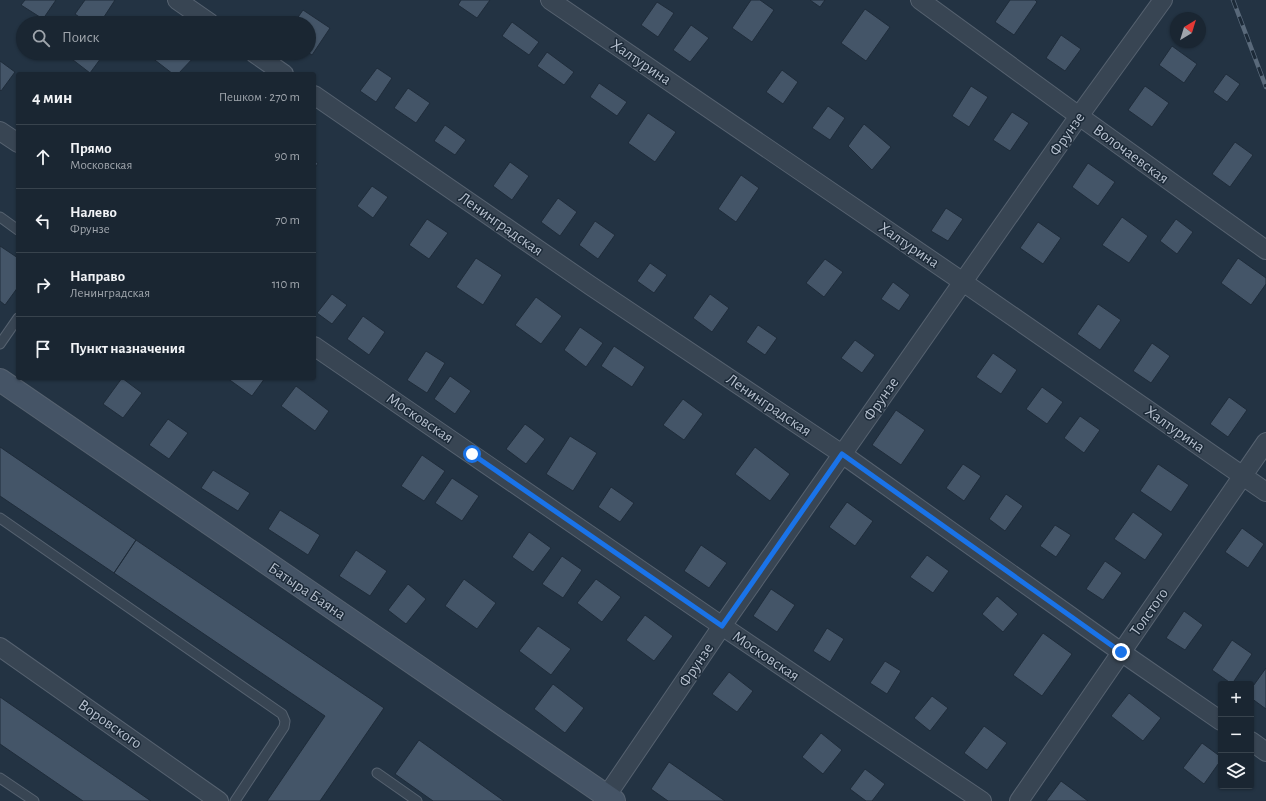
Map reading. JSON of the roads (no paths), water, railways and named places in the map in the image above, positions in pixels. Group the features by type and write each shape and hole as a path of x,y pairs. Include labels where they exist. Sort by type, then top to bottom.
{"street":[{"path":"177,0 200,16"},
{"name":"Халтурина","path":"550,0 963,282 1266,492"},
{"name":"Волочаевская","path":"920,0 1266,250"},
{"name":"Фрунзе","path":"608,799 722,626 1079,116 1163,0"},
{"path":"264,60 281,72"},
{"name":"Ленинградская","path":"316,96 592,286 842,454 1218,719"},
{"path":"0,131 16,142"},
{"name":"Московская","path":"316,347 722,626 982,801"},
{"name":"Батыра Баяна","path":"0,380 608,799"},
{"name":"Толстого","path":"1019,801 1266,442"},
{"name":"Воровского","path":"0,647 208,798"},
{"path":"1254,744 1266,752"}],"lane":[{"path":"0,217 16,229"},
{"path":"0,344 16,321"},
{"path":"0,518 282,714 285,720 284,727 235,801"},
{"path":"377,773 417,801"},
{"path":"0,778 34,801"}],"railway":[{"path":"1233,0 1266,87"}]}
